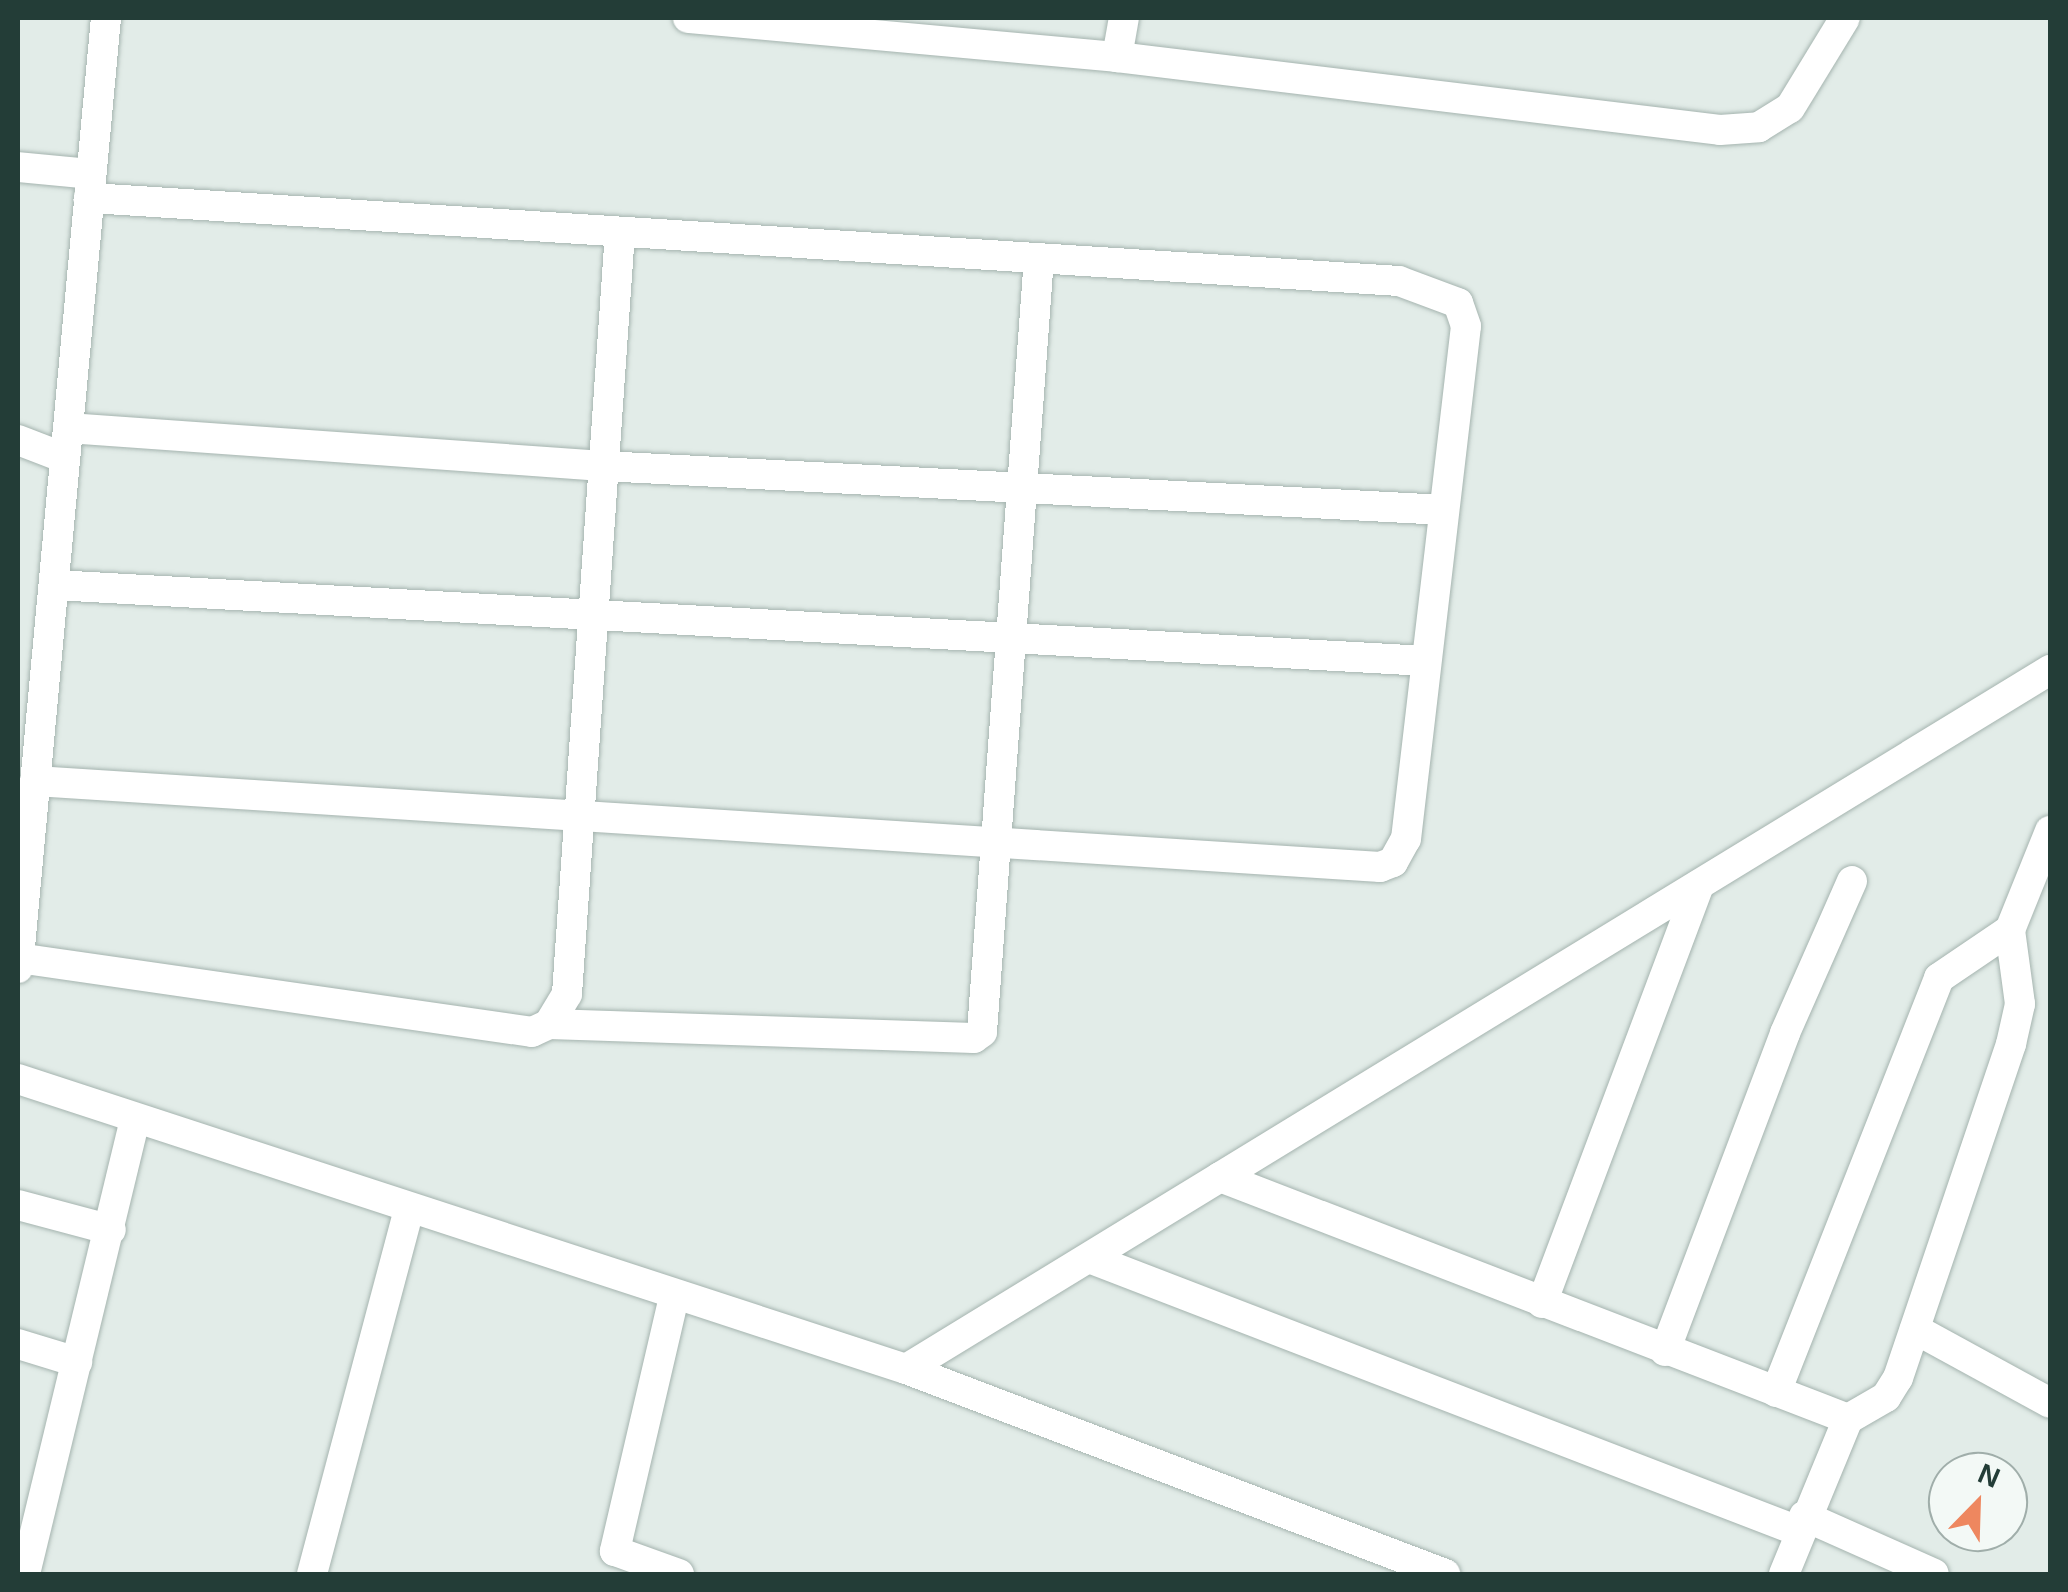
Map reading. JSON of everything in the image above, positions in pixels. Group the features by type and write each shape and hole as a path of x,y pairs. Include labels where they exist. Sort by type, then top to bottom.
{"street":[{"path":"18,968 36,781 30,702 54,585 106,18"},
{"path":"688,18 1117,57 1720,130 1759,127 1790,108 1845,18"},
{"path":"1117,57 1124,18"},
{"path":"18,166 90,186 620,232 1399,281 1458,303 1466,326 1406,839 1394,862 1380,867 36,781"},
{"path":"549,1024 567,994 620,232"},
{"path":"18,958 532,1032 549,1024 974,1038 984,1024 1039,258"},
{"path":"18,440 1444,510"},
{"path":"54,585 1426,660"},
{"path":"906,1370 2049,673"},
{"path":"1784,1574 1801,1524 1848,1419 1886,1396 1915,1328 2011,1044 2020,1004 2010,930 2050,832"},
{"path":"1665,1351 1785,1033 1852,881"},
{"path":"1542,1303 1699,885"},
{"path":"1776,1392 1939,978 2010,930"},
{"path":"18,1079 906,1370 1444,1574"},
{"path":"25,1574 135,1120"},
{"path":"1220,1178 1848,1419"},
{"path":"18,1205 111,1230"},
{"path":"312,1574 409,1210"},
{"path":"1089,1258 1934,1574"},
{"path":"674,1297 612,1563 679,1574"},
{"path":"1915,1328 2050,1403"},
{"path":"18,1344 77,1362"}]}
